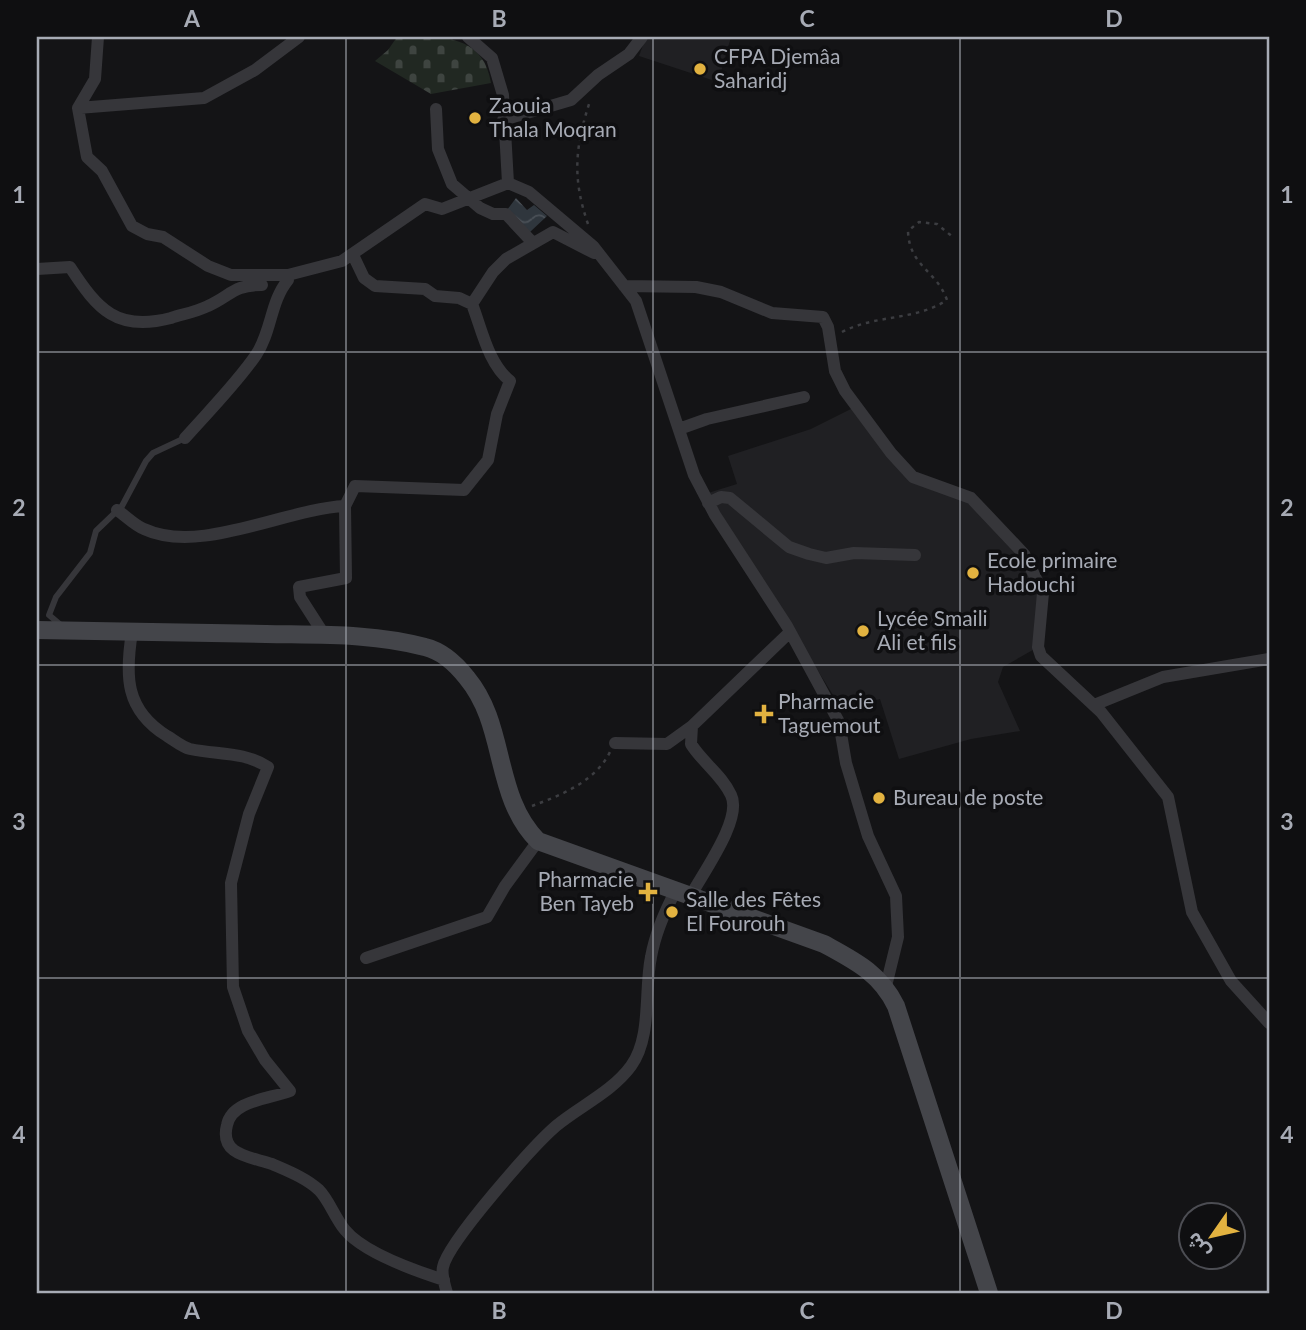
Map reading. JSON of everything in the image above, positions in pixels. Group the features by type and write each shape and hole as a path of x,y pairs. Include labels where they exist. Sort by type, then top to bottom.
{"main road":[{"path":"37,630 372,636 428,647 447,657 479,693 516,812 538,841 824,944 862,964 886,986 900,1019 989,1293"}],"street":[{"path":"98,37 95,79 78,108 87,157 103,171 132,226 147,234 163,237 208,266 231,275 290,277"},
{"path":"78,108 194,100 254,70 299,37"},
{"path":"468,37 492,58 503,95 508,183"},
{"path":"503,120 571,100 598,75 629,54 642,37"},
{"path":"436,109 438,149 443,169 452,184 486,211 506,214 531,244"},
{"path":"37,269 70,267 81,285 110,315 125,322 141,324 207,307 247,284 260,285 342,261 425,204 442,209 508,183 529,192 600,254 636,301 694,475 708,503 790,632 839,722 846,763 868,836 895,897 898,937 886,986"},
{"path":"472,304 493,272 531,244 553,232 600,254"},
{"path":"326,636 300,597 299,587 346,578 345,506 355,486 464,490 488,460 497,414 510,381 489,352 472,304 458,298 435,296 425,289 374,286 364,278 353,255"},
{"path":"185,438 257,354 272,324 273,309 281,289 290,277"},
{"path":"625,286 696,287 721,292 772,313 823,317 828,327 835,371 845,391 891,453 913,477 971,498 1024,554 1044,593 1038,648 1041,656 1094,705 1168,797 1192,912 1231,981 1269,1023"},
{"path":"679,429 707,419 804,397"},
{"path":"708,503 721,497 730,498 789,547 809,554 826,558 854,552 915,555"},
{"path":"117,510 144,529 171,536 195,536 318,508 345,506"},
{"path":"132,632 129,682 134,706 142,717 188,748 252,757 268,767 249,814 231,883 233,987 248,1031 265,1060 290,1091 236,1109 227,1124 227,1141 238,1155 268,1163 300,1177 320,1191 347,1233 397,1265 445,1287"},
{"path":"615,743 667,744 692,726 790,632"},
{"path":"1094,705 1163,677 1269,659"},
{"path":"445,1287 442,1270 448,1254 529,1153 556,1126 615,1083 632,1065 642,1042 651,956 666,909 682,894 731,822 736,808 731,794 691,744 692,726"},
{"path":"366,958 488,917 505,887 538,841"}],"lane":[{"path":"68,630 49,615 56,597 90,553 96,531 117,510 153,453 185,438"}],"path":[{"path":"598,75 579,135 577,192 600,254"},
{"path":"830,338 882,317 909,316 935,308 947,300 944,290 919,265 908,247 908,232 919,222 937,224 954,238"},
{"path":"516,812 564,793 589,778 605,763 615,743"}],"shaded area":[{"name":"CFPA Djemâa Saharidj","path":"646,37 731,37 718,82 639,56"},
{"path":"855,407 913,477 971,498 1041,583 1038,647 1003,667 998,682 1020,731 971,739 899,759 880,699 841,708 708,493 737,484 728,456 811,429"}],"green space":[{"path":"397,37 442,38 468,46 479,54 491,83 431,94 375,61 388,50"}],"water":[{"path":"516,198 527,210 534,205 547,216 530,232 507,210"}],"place":[{"name":"CFPA Djemâa Saharidj","path":"700,69"},
{"name":"Zaouia Thala Moqran","path":"475,118"},
{"name":"Ecole primaire Hadouchi","path":"973,573"},
{"name":"Lycée Smaili Ali et fils","path":"863,631"},
{"name":"Pharmacie Taguemout","path":"764,714"},
{"name":"Bureau de poste","path":"879,798"},
{"name":"Pharmacie Ben Tayeb","path":"648,892"},
{"name":"Salle des Fêtes El Fourouh","path":"672,912"}]}
